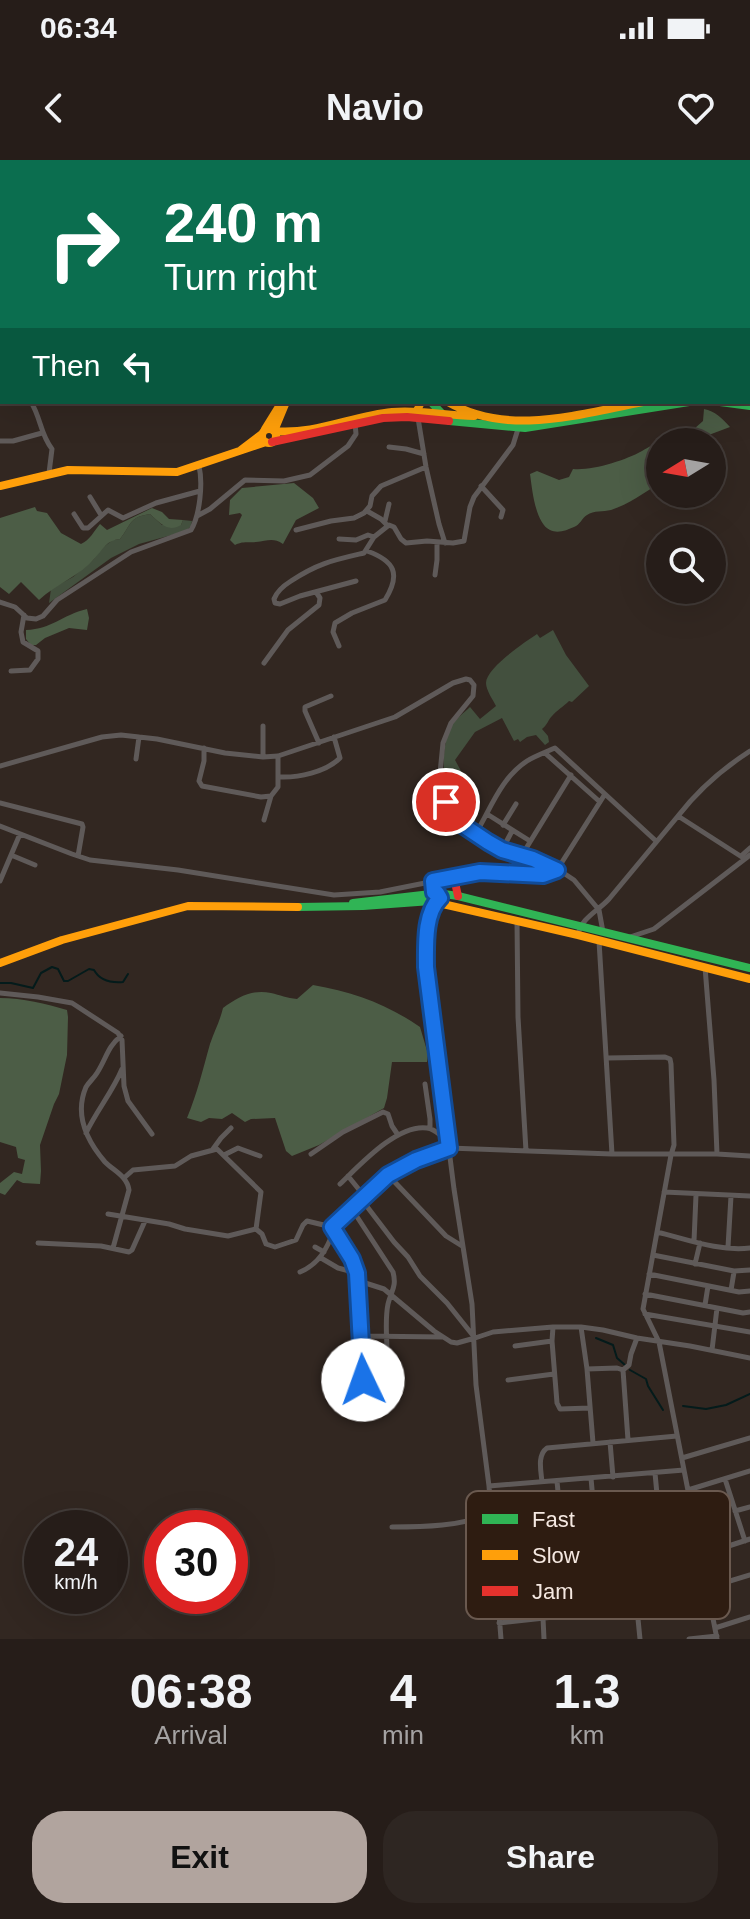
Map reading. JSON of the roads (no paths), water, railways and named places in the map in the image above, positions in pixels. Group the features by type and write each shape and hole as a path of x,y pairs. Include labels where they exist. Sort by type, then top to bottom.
{"main road":[{"path":"268,436 283,404"},
{"path":"433,404 446,417 477,416"},
{"path":"446,417 448,404"},
{"path":"452,404 477,416 520,421 632,404"},
{"path":"268,436 294,433 376,413 419,411 518,428 677,404"},
{"path":"0,486 78,469 177,472 241,450 268,436 419,411"},
{"path":"457,876 458,896"},
{"path":"0,963 62,940 188,906 363,906 458,896 578,931 599,941 750,979"},
{"path":"434,897 517,921 603,932 750,968"}],"street":[{"path":"32,404 42,433 52,449 49,473"},
{"path":"419,411 426,467 445,543"},
{"path":"197,516 245,480 284,481 310,475 348,446 356,434 355,423"},
{"path":"367,511 394,527 406,543 445,543 466,539 470,507 481,486 513,445 518,428"},
{"path":"0,441 13,441 42,433"},
{"path":"389,447 425,455"},
{"path":"0,602 15,607 27,618 36,619 43,616 57,600 131,552 191,530 197,516 199,466"},
{"path":"296,530 354,518 367,511 372,496 381,486 426,467"},
{"path":"481,486 503,510 501,517"},
{"path":"74,514 85,528 108,510 123,518 156,503 200,491"},
{"path":"90,497 101,515"},
{"path":"367,551 386,524 389,504"},
{"path":"339,539 374,537"},
{"path":"435,575 437,542"},
{"path":"339,646 333,632 335,623 385,600 394,581 389,563 381,556 367,551 318,565 284,586 274,599 275,603 280,604 356,581"},
{"path":"264,663 288,630 319,605 320,598 316,592"},
{"path":"11,671 30,670 38,659 38,651 23,642 24,615"},
{"path":"0,766 102,737 121,735 263,757 278,756 395,717 457,681 466,679 472,681 473,696 451,723 443,743 440,773 450,813 460,824 502,850 522,855 574,880 599,910 603,932"},
{"path":"319,743 305,707 331,696"},
{"path":"263,726 263,757"},
{"path":"136,759 139,737"},
{"path":"279,777 295,776 333,765 340,758 334,737"},
{"path":"204,748 199,781 202,786 261,797 271,796"},
{"path":"476,833 505,782 515,771 528,760 555,748 656,841"},
{"path":"578,931 692,798 726,766 750,751"},
{"path":"545,753 600,802"},
{"path":"264,820 271,796 278,787 278,756"},
{"path":"522,855 571,775"},
{"path":"0,826 78,856 106,862 334,895 361,895 480,872 543,875 557,870 605,794"},
{"path":"0,803 82,824 78,856"},
{"path":"503,825 516,804"},
{"path":"487,814 530,841"},
{"path":"678,816 745,857"},
{"path":"502,850 512,831"},
{"path":"0,881 20,834"},
{"path":"628,938 654,929 745,857 750,848"},
{"path":"11,855 35,865"},
{"path":"433,881 426,967 472,1304 476,1385 489,1491"},
{"path":"517,921 518,1017 526,1151"},
{"path":"654,929 654,945"},
{"path":"599,941 612,1154"},
{"path":"705,967 717,1154"},
{"path":"0,993 72,1003 121,1036"},
{"path":"121,1036 128,1101 152,1134"},
{"path":"113,1248 128,1184 105,1162 86,1134 82,1118 87,1084 96,1075 109,1047 121,1036"},
{"path":"607,1058 670,1059 674,1145 643,1309 659,1342 688,1490 750,1471"},
{"path":"86,1134 117,1083 123,1067"},
{"path":"425,1084 430,1128"},
{"path":"311,1154 343,1132 383,1112 388,1114 398,1135"},
{"path":"213,1149 231,1128"},
{"path":"340,1184 398,1135 409,1130 430,1128 449,1144"},
{"path":"300,1272 308,1269 322,1255 333,1228 388,1175 449,1144 526,1151 750,1156"},
{"path":"224,1155 238,1148 260,1156"},
{"path":"124,1178 133,1170 175,1166 191,1156 213,1149 220,1151 261,1192 256,1229"},
{"path":"388,1175 446,1236 464,1247"},
{"path":"348,1176 420,1276 475,1338"},
{"path":"664,1192 750,1196"},
{"path":"695,1264 696,1195"},
{"path":"728,1247 731,1196"},
{"path":"352,1209 393,1272 395,1286 386,1317 387,1364"},
{"path":"108,1214 228,1236 256,1229"},
{"path":"38,1243 101,1246 130,1252 145,1221"},
{"path":"256,1229 266,1244 275,1247 296,1240 307,1221 333,1228 352,1259 359,1281 363,1380 353,1393 352,1417"},
{"path":"657,1232 697,1242 750,1248"},
{"path":"315,1247 338,1268 357,1273"},
{"path":"653,1255 734,1271 750,1270"},
{"path":"731,1290 734,1271"},
{"path":"649,1274 750,1291"},
{"path":"359,1281 384,1289 451,1342 493,1332 581,1327 750,1358"},
{"path":"705,1305 708,1286"},
{"path":"645,1294 750,1312"},
{"path":"712,1350 717,1308"},
{"path":"644,1314 750,1332"},
{"path":"553,1327 557,1403 560,1409 590,1408"},
{"path":"581,1327 593,1443"},
{"path":"361,1336 444,1337"},
{"path":"623,1370 629,1365 637,1338"},
{"path":"515,1346 552,1341"},
{"path":"587,1369 623,1370"},
{"path":"623,1370 628,1440"},
{"path":"508,1380 554,1374"},
{"path":"542,1482 540,1457 547,1448 677,1436"},
{"path":"682,1458 750,1438"},
{"path":"610,1442 613,1477"},
{"path":"489,1486 684,1470"},
{"path":"655,1473 657,1491"},
{"path":"591,1478 592,1491"},
{"path":"725,1479 729,1491"},
{"path":"557,1481 558,1491"},
{"path":"730,1495 748,1540"},
{"path":"735,1511 750,1507"},
{"path":"392,1527 466,1522"},
{"path":"730,1581 750,1575"},
{"path":"715,1628 750,1617"},
{"path":"499,1619 501,1639"},
{"path":"499,1623 534,1619"},
{"path":"543,1619 544,1639"},
{"path":"637,1619 640,1639"},
{"path":"689,1639 717,1638 713,1619"}],"waterway":[{"path":"0,983 33,988 41,973 52,967 58,969 64,981 89,969 103,979 114,982 123,982 128,974"},
{"path":"596,1338 613,1345 617,1358 625,1365"},
{"path":"630,1370 646,1379 663,1410"},
{"path":"683,1406 706,1409 726,1405 750,1394"}]}
